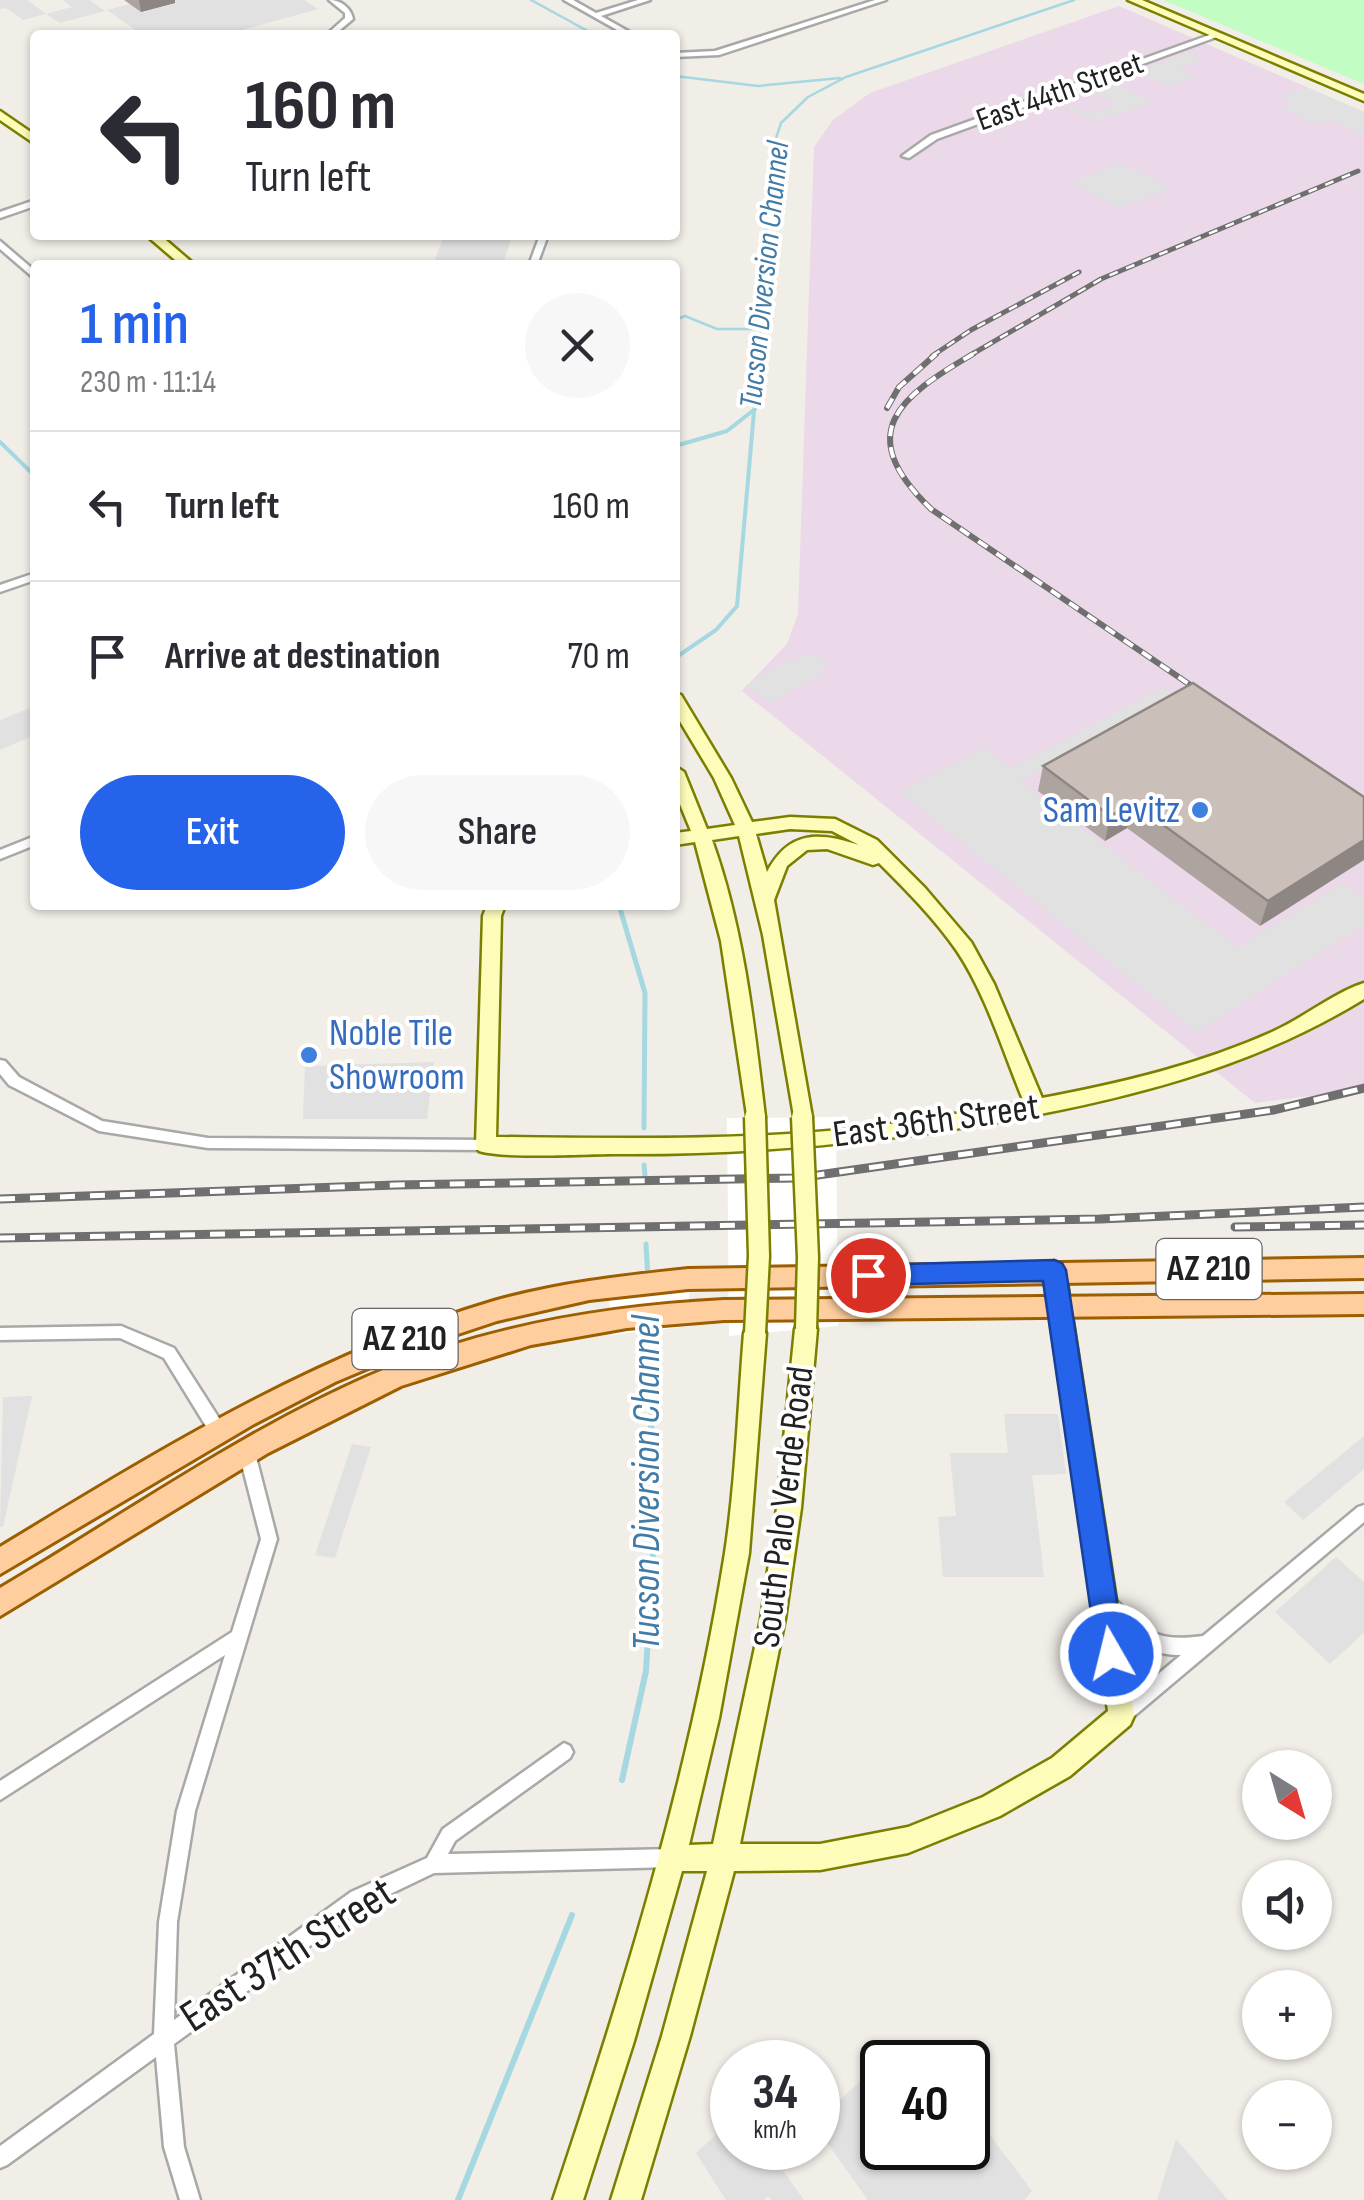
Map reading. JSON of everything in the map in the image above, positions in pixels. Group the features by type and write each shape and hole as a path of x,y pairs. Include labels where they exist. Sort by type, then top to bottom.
{"main road":[{"path":"1133,0 1364,98"},
{"path":"1143,0 1154,7"},
{"path":"2,114 30,137"},
{"path":"158,240 184,260"},
{"name":"South Palo Verde Road","path":"626,2200 725,1857 765,1662 786,1532 806,1329 808,1258 802,1117 764,902 746,829 732,796 680,708"},
{"name":"South Palo Verde Road","path":"568,2200 632,2008 706,1723 738,1550 756,1333 760,1256 756,1117 742,1001 717,881 680,784"},
{"path":"680,838 790,823 835,825 870,844 944,920 976,965 1036,1107"},
{"path":"764,902 785,855 802,845 828,842 853,848 893,868"},
{"path":"486,1146 494,910"},
{"name":"East 36th Street","path":"486,1146 666,1146 850,1137 1036,1107 1160,1082 1222,1062 1364,990"},
{"name":"AZ 210","path":"0,1560 309,1380 398,1342 488,1312 569,1293 688,1279 1054,1270 1364,1268"},
{"path":"674,1858 820,1856 908,1840 991,1806 1061,1767 1121,1716 1054,1270"},
{"path":"247,1453 250,1435 259,1424 354,1369 451,1328 569,1293"},
{"name":"AZ 210","path":"0,1606 247,1453 341,1401 442,1359 516,1338 610,1318 690,1311 1364,1304"}],"street":[{"path":"334,0 348,12 349,19 336,30"},
{"path":"568,0 622,30"},
{"path":"596,15 646,0"},
{"path":"680,56 716,53 882,0"},
{"name":"East 44th Street","path":"906,156 934,137 1218,35"},
{"path":"0,215 30,205"},
{"path":"0,244 30,271"},
{"path":"0,589 30,578"},
{"path":"0,855 30,842"},
{"path":"0,1065 14,1081 99,1126 208,1143 486,1146"},
{"path":"0,1334 120,1332 169,1354 218,1431"},
{"path":"190,2200 174,2147 164,2036 168,1922 186,1811 269,1539 247,1453"},
{"path":"1121,1716 1364,1512"},
{"path":"1102,1596 1129,1628 1147,1642 1176,1650 1208,1642"},
{"path":"0,1791 236,1639"},
{"path":"432,1864 448,1835 564,1752"},
{"name":"East 37th Street","path":"0,2158 358,1898 432,1864 674,1858"}],"shaded area":[{"path":"0,0 27,0 46,14 23,20 6,8 0,9"},
{"path":"63,0 89,0 105,11 60,23 46,14 72,7"},
{"path":"170,0 304,0 318,9 242,30 136,30 107,10 130,4 143,12 174,4"},
{"path":"1119,6 1364,112 1364,1089 1255,1103 742,691 787,644 798,614 814,147 833,120 870,93"},
{"path":"1187,52 1202,59 1177,69 1196,77 1168,87 1136,72"},
{"path":"1117,85 1154,102 1094,121 1063,107 1069,105 1089,114 1116,103 1096,93"},
{"path":"1306,87 1364,112 1364,135 1329,119 1316,124 1282,108 1293,103 1280,97"},
{"path":"1120,163 1172,188 1119,208 1070,182"},
{"path":"442,240 510,240 504,260 435,260"},
{"path":"805,654 828,660 819,675 771,703 745,686 788,660 799,663"},
{"path":"1162,688 1176,697 1020,781 1238,948 1342,883 1364,899 1364,925 1196,1032 900,792 985,748 1011,768"},
{"path":"30,708 30,737 0,750 0,720"},
{"path":"434,1062 427,1119 303,1119 305,1066"},
{"path":"32,1396 3,1527 0,1527 3,1397"},
{"path":"1004,1414 1058,1414 1066,1474 1032,1475 1044,1577 943,1577 938,1517 956,1516 950,1453 1008,1453"},
{"path":"1364,1436 1364,1469 1303,1520 1284,1502"},
{"path":"352,1444 371,1447 335,1558 315,1555"},
{"path":"1336,1557 1364,1582 1364,1633 1330,1664 1275,1612"},
{"path":"860,2082 860,2170 990,2170 990,2135 1032,2191 1024,2200 868,2200 840,2161 840,2100"},
{"path":"1176,2139 1228,2200 1157,2200"},
{"path":"710,2140 710,2170 783,2170 804,2200 771,2200 768,2196 764,2200 726,2200 696,2153"}],"green space":[{"path":"1163,0 1364,0 1364,84"}],"pier":[{"path":"836,1117 838,1326 729,1336 727,1118"},
{"path":"687,1269 691,1326 612,1335 607,1276"}],"building":[{"name":"Sam Levitz","path":"1193,683 1364,797 1364,840 1268,901 1133,803 1110,816 1043,766"}],"waterway":[{"path":"531,0 586,30"},
{"name":"Tucson Diversion Channel","path":"759,356 771,153 781,123 808,97 846,77 1074,0"},
{"path":"680,77 758,86 840,78"},
{"path":"680,318 685,316 717,329 759,329"},
{"name":"Tucson Diversion Channel","path":"754,410 759,354"},
{"path":"680,445 727,431 754,410"},
{"name":"Tucson Diversion Channel","path":"680,655 716,630 737,606 754,410"},
{"path":"0,442 30,471"},
{"name":"Tucson Diversion Channel","path":"620,910 645,993 644,1128"},
{"path":"644,1165 645,1176"},
{"name":"Tucson Diversion Channel","path":"646,1244 648,1280"},
{"name":"Tucson Diversion Channel","path":"649,1321 651,1419"},
{"name":"Tucson Diversion Channel","path":"622,1780 646,1671 653,1551 651,1416"},
{"name":"Tucson Diversion Channel","path":"458,2200 572,1915"}],"railway":[{"path":"969,356 1101,279 1358,171"},
{"path":"932,356 971,330 1079,272"},
{"path":"887,408 899,387 936,354"},
{"path":"973,354 924,386 895,419 890,438 894,459 907,482 931,509 1211,699"},
{"path":"0,1199 396,1185 797,1178 1274,1110 1364,1088"},
{"path":"0,1238 1100,1219 1364,1207"},
{"path":"1235,1227 1364,1225"}],"place":[{"name":"Sam Levitz","path":"1200,810"},
{"name":"Noble Tile Showroom","path":"309,1055"}],"route":[{"path":"868,1275 1054,1270 1111,1654"}]}
